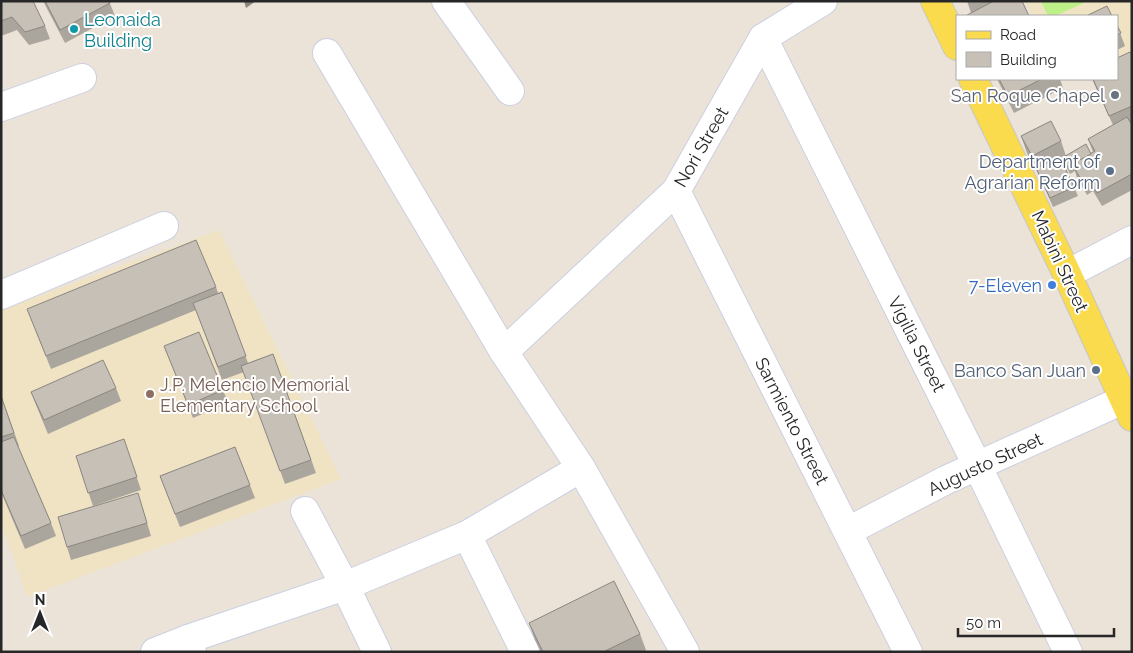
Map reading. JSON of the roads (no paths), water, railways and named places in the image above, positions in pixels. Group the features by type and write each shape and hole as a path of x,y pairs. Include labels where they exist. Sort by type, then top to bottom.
{"main road":[{"path":"935,1 956,44"},
{"name":"Mabini Street","path":"972,80 1067,274 1128,409"}],"street":[{"path":"446,1 510,91"},
{"name":"Nori Street","path":"504,352 676,191 763,38 823,1"},
{"name":"Vigilia Street","path":"763,38 978,466 1068,652"},
{"path":"327,53 504,352 581,468 685,652"},
{"path":"1,107 82,78"},
{"name":"Sarmiento Street","path":"676,191 908,652"},
{"path":"1,295 164,226"},
{"path":"1067,274 1132,240"},
{"name":"Augusto Street","path":"848,531 946,480 978,466 1128,409"},
{"path":"155,652 190,645 345,586 467,535 581,468"},
{"path":"304,511 345,586 377,652"},
{"path":"467,535 525,652"}],"place":[{"name":"Leonaida Building","path":"74,29"},
{"name":"San Roque Chapel","path":"1115,95"},
{"name":"Department of Agrarian Reform","path":"1110,171"},
{"name":"7-Eleven","path":"1052,285"},
{"name":"Banco San Juan","path":"1096,370"},
{"name":"J.P. Melencio Memorial Elementary School","path":"150,394"}]}
